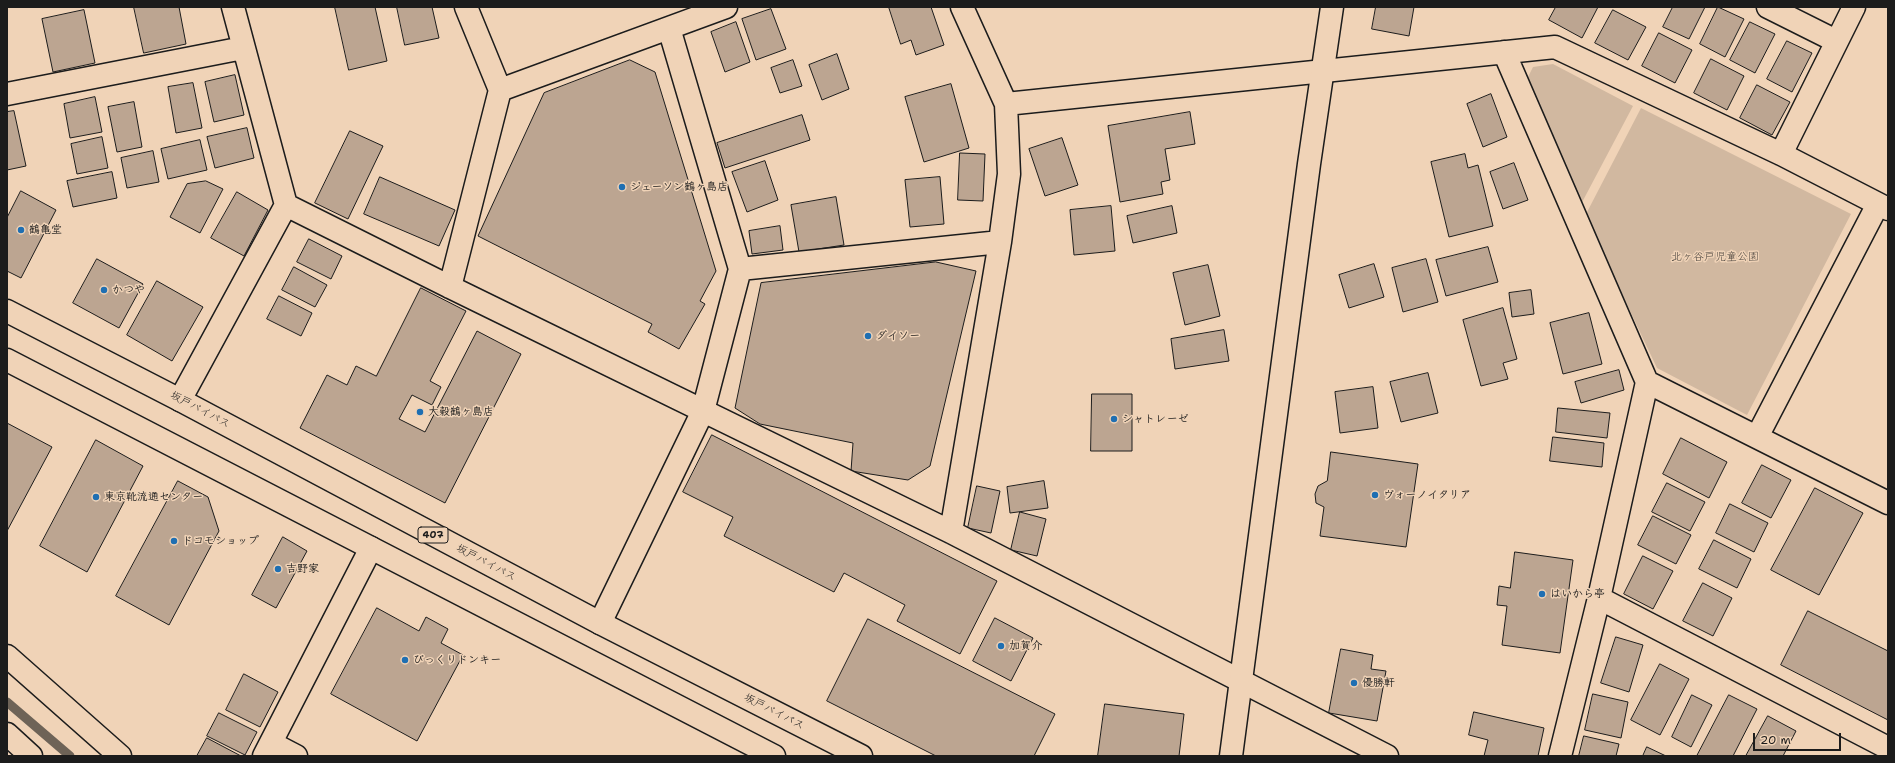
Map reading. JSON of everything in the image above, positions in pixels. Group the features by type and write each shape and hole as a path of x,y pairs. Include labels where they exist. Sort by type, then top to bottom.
{"main road":[{"path":"180,400 286,205 233,7"},
{"path":"450,287 500,90 466,7"},
{"path":"500,90 726,7"},
{"path":"951,532 1000,242 1009,174 1006,104 962,7"},
{"path":"1231,756 1322,71 1332,7"},
{"path":"1768,7 1836,41"},
{"path":"1781,154 1854,7"},
{"path":"600,623 703,411 740,269 669,28"},
{"path":"7,94 243,48"},
{"path":"1006,104 1555,48 1781,154 1883,206 1757,437"},
{"path":"1504,52 1647,382 1599,598 1560,756"},
{"path":"286,205 450,287 951,532 1387,756"},
{"path":"740,269 1000,242"},
{"name":"坂戸バイパス","path":"7,311 180,400 600,623 861,756"},
{"path":"7,360 774,756"},
{"path":"1647,382 1888,503"},
{"path":"296,756 267,749 371,548"},
{"path":"1599,598 1888,748"},
{"path":"7,656 120,756"},
{"path":"7,734 32,756"}],"green space":[{"path":"1553,64 1633,106 1579,208 1527,79 1533,67"},
{"name":"北ヶ谷戸児童公園","path":"1641,108 1851,214 1747,415 1657,368 1585,216"}],"building":[{"path":"134,7 179,7 186,44 144,53"},
{"path":"335,7 375,7 387,61 349,70"},
{"path":"397,7 432,7 439,38 405,45"},
{"path":"889,7 931,7 944,45 916,55 911,40 901,44"},
{"path":"1376,7 1414,7 1409,36 1372,29"},
{"path":"1556,7 1598,7 1582,38 1549,20"},
{"path":"1673,7 1705,7 1689,39 1663,27"},
{"path":"1718,7 1744,19 1725,57 1700,44"},
{"path":"771,9 786,49 756,60 742,19"},
{"path":"84,10 95,63 53,72 42,19"},
{"path":"1613,10 1646,27 1628,60 1595,43"},
{"path":"736,22 750,62 725,72 711,32"},
{"path":"1750,22 1775,34 1755,73 1730,60"},
{"path":"1659,33 1692,50 1675,83 1642,66"},
{"path":"1787,41 1812,53 1792,92 1767,79"},
{"path":"837,54 849,89 822,100 809,65"},
{"path":"1711,59 1744,76 1727,110 1694,93"},
{"path":"630,60 655,72 716,271 700,301 705,304 679,349 648,332 652,324 478,236 544,93"},
{"path":"793,60 802,86 780,93 771,68"},
{"path":"235,75 244,115 214,122 205,82"},
{"path":"193,83 202,128 176,133 168,87"},
{"path":"951,84 969,148 924,162 905,97"},
{"path":"1757,85 1790,102 1772,135 1740,118"},
{"path":"1491,94 1507,137 1483,147 1467,104"},
{"path":"95,97 102,132 70,138 64,104"},
{"path":"134,102 142,147 117,152 108,107"},
{"path":"14,111 26,166 7,170 7,112"},
{"path":"1190,112 1195,144 1165,149 1170,180 1161,182 1163,194 1120,202 1108,126"},
{"path":"802,115 810,140 725,168 717,143"},
{"path":"247,128 254,158 215,168 207,137"},
{"path":"350,131 383,146 348,219 315,203"},
{"path":"102,137 108,168 77,174 71,144"},
{"path":"1062,138 1078,185 1045,196 1029,149"},
{"path":"200,140 207,170 168,179 161,149"},
{"path":"153,151 159,182 127,188 121,158"},
{"path":"960,153 985,154 983,201 958,200"},
{"path":"1465,154 1468,168 1478,165 1493,226 1449,237 1431,162"},
{"path":"765,161 778,200 747,212 732,172"},
{"path":"1514,163 1528,200 1503,209 1490,172"},
{"path":"112,172 117,198 73,207 67,181"},
{"path":"380,177 455,210 439,246 364,214"},
{"path":"940,177 944,224 910,227 905,180"},
{"path":"206,181 223,189 200,233 170,217 187,184"},
{"path":"21,191 56,210 21,278 7,271 7,218"},
{"path":"237,192 268,210 244,256 211,238"},
{"path":"836,197 844,245 799,252 791,205"},
{"path":"1111,206 1115,251 1074,255 1070,210"},
{"path":"1172,206 1177,233 1133,243 1127,216"},
{"path":"780,226 783,250 752,254 749,231"},
{"path":"309,239 342,256 331,279 297,262"},
{"path":"1488,247 1498,282 1446,296 1436,260"},
{"path":"97,259 143,284 119,328 73,303"},
{"path":"1426,259 1438,302 1403,312 1392,268"},
{"path":"936,262 976,271 930,466 908,480 851,471 853,443 760,424 735,408 761,283"},
{"path":"1374,264 1384,297 1349,308 1339,275"},
{"path":"1208,265 1220,316 1185,325 1173,273"},
{"path":"294,267 327,285 315,307 282,290"},
{"path":"157,281 203,307 172,361 127,335"},
{"path":"421,288 466,311 430,381 441,387 432,405 412,395 399,419 425,432 477,331 521,354 445,503 300,428 327,375 347,385 356,366 376,376"},
{"path":"1531,290 1534,314 1512,317 1509,293"},
{"path":"279,296 312,313 301,336 267,319"},
{"path":"1503,308 1517,359 1503,363 1508,379 1481,386 1463,320"},
{"path":"1589,313 1602,364 1563,374 1550,323"},
{"path":"1224,330 1229,361 1175,369 1171,339"},
{"path":"1619,370 1624,390 1581,403 1575,382"},
{"path":"1428,373 1438,413 1401,422 1390,382"},
{"path":"1373,387 1378,428 1340,433 1335,392"},
{"path":"1092,394 1132,394 1132,451 1091,451"},
{"path":"1558,408 1610,413 1607,438 1556,432"},
{"path":"7,423 52,447 7,531"},
{"path":"712,435 997,581 960,654 897,621 905,605 844,573 834,592 724,536 733,517 683,492"},
{"path":"1553,437 1604,443 1602,467 1550,461"},
{"path":"1681,438 1727,462 1709,498 1663,474"},
{"path":"96,440 143,466 87,572 40,546"},
{"path":"1331,452 1418,464 1406,547 1320,536 1324,507 1316,503 1315,494 1318,486 1327,481"},
{"path":"1762,465 1791,480 1771,518 1742,503"},
{"path":"178,481 208,497 219,531 169,625 116,596"},
{"path":"1044,481 1048,508 1010,513 1007,487"},
{"path":"1667,483 1705,502 1690,531 1652,512"},
{"path":"977,486 1000,491 991,533 968,528"},
{"path":"1815,488 1863,513 1819,595 1771,570"},
{"path":"1730,504 1768,523 1754,552 1716,533"},
{"path":"1020,512 1046,519 1037,556 1011,550"},
{"path":"1653,516 1691,535 1676,564 1638,545"},
{"path":"283,537 307,551 276,608 252,595"},
{"path":"1714,540 1751,559 1737,588 1699,569"},
{"path":"1515,552 1573,560 1560,653 1502,645 1507,606 1497,605 1499,586 1510,588"},
{"path":"1643,556 1673,571 1653,609 1624,594"},
{"path":"1703,583 1732,598 1713,636 1683,621"},
{"path":"377,608 419,631 426,617 448,629 441,643 463,655 417,741 331,694"},
{"path":"1808,611 1888,651 1888,720 1781,665"},
{"path":"995,618 1033,638 1011,681 973,661"},
{"path":"868,619 1055,714 1034,756 936,756 827,701"},
{"path":"1616,637 1643,645 1629,692 1601,683"},
{"path":"1341,649 1373,655 1371,669 1386,671 1377,721 1329,713"},
{"path":"1660,664 1689,679 1660,735 1631,720"},
{"path":"244,674 278,692 260,727 226,710"},
{"path":"1593,694 1628,702 1621,738 1585,730"},
{"path":"1692,695 1712,705 1691,747 1672,737"},
{"path":"1729,695 1757,709 1733,756 1697,756"},
{"path":"1105,704 1184,714 1179,756 1098,756"},
{"path":"1474,712 1544,728 1538,756 1484,756 1488,740 1469,735"},
{"path":"219,713 257,732 245,755 207,736"},
{"path":"1768,716 1796,731 1783,756 1746,756"},
{"path":"1584,736 1619,744 1616,756 1579,756"},
{"path":"207,738 241,756 197,756"},
{"path":"1647,747 1666,756 1643,756"}],"waterway":[{"path":"7,702 70,756"}],"place":[{"name":"ジェーソン鶴ヶ島店","path":"622,187"},
{"name":"鶴亀堂","path":"21,230"},
{"name":"かつや","path":"104,290"},
{"name":"ダイソー","path":"868,336"},
{"name":"大穀鶴ヶ島店","path":"420,412"},
{"name":"シャトレーゼ","path":"1114,419"},
{"name":"ヴォーノイタリア","path":"1375,495"},
{"name":"東京靴流通センター","path":"96,497"},
{"name":"ドコモショップ","path":"174,541"},
{"name":"吉野家","path":"278,569"},
{"name":"はいから亭","path":"1542,594"},
{"name":"加賀介","path":"1001,646"},
{"name":"びっくりドンキー","path":"405,660"},
{"name":"優勝軒","path":"1354,683"}]}
